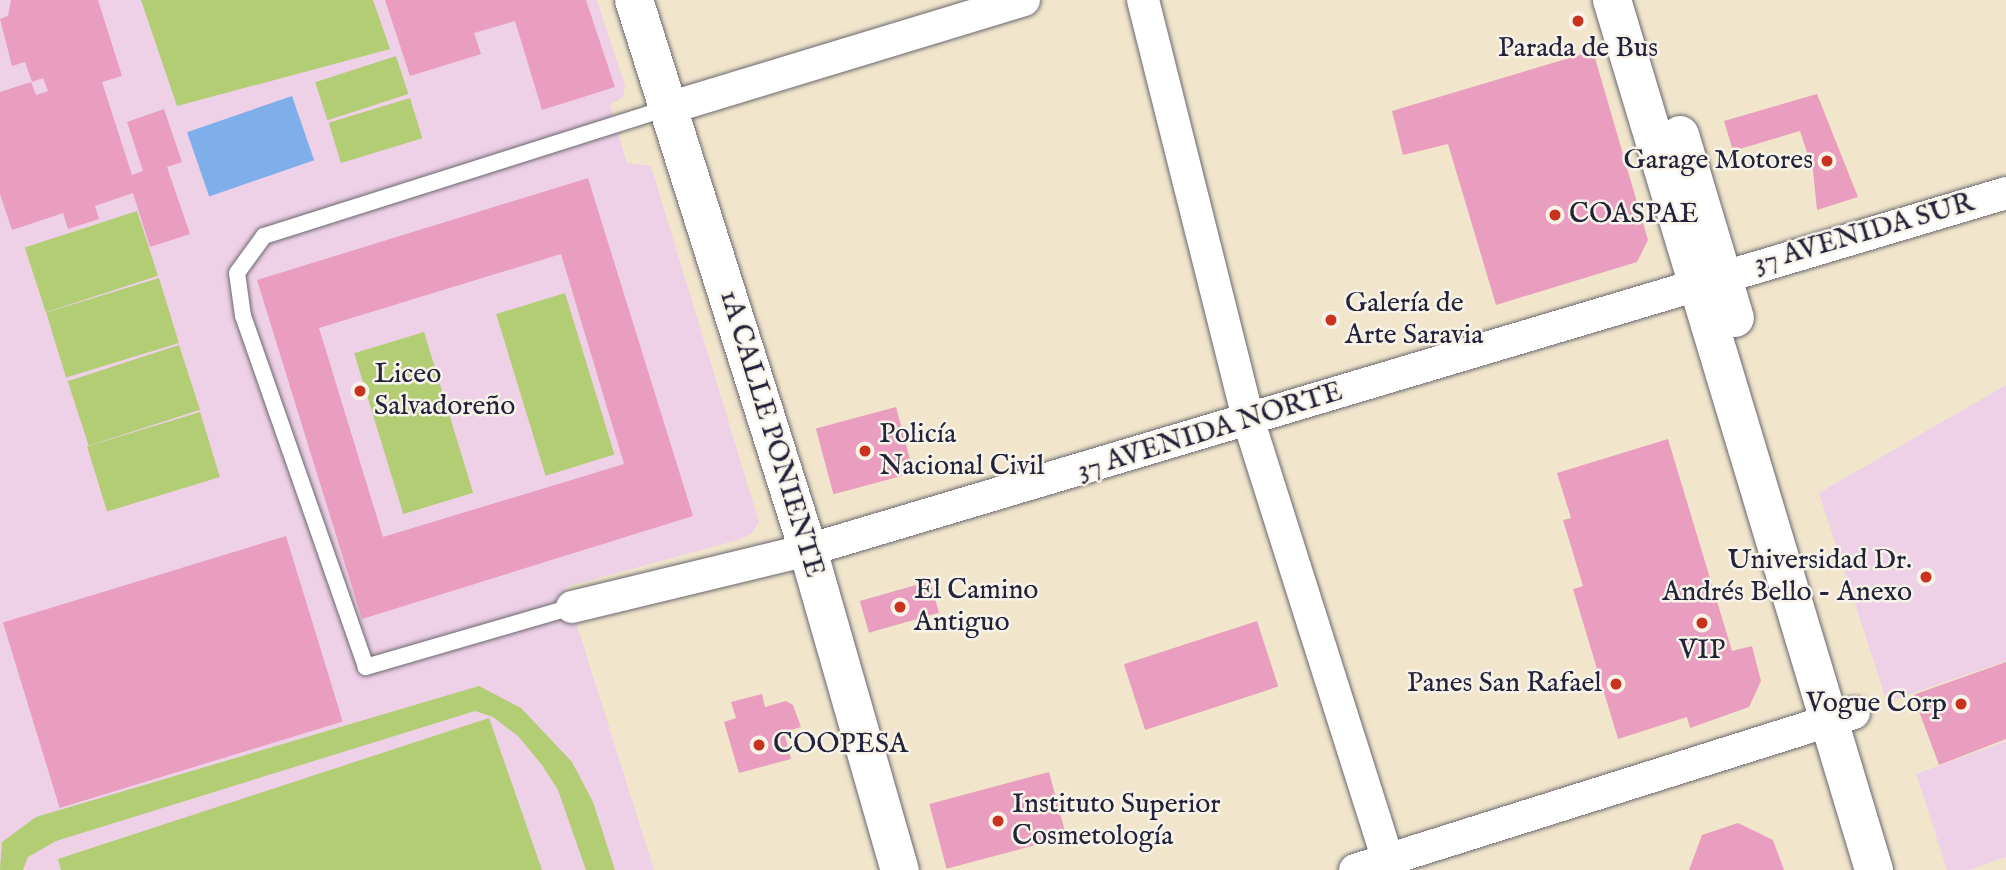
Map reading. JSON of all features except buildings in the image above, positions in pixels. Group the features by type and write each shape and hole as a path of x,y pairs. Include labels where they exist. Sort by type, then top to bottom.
{"main road":[{"name":"1A CALLE PONIENTE","path":"634,0 808,550 900,870"},
{"path":"1612,0 1709,279 1842,716 1901,870"},
{"path":"1639,0 1709,279"},
{"path":"1842,716 1874,870"}],"street":[{"path":"669,108 1024,0"},
{"path":"1143,0 1249,422 1389,865"},
{"name":"37 AVENIDA SUR","path":"1709,279 2006,193"},
{"name":"37 AVENIDA NORTE","path":"572,607 808,550 1249,422 1709,279"},
{"path":"1356,870 1389,865 1842,716"}],"lane":[{"path":"572,607 366,667 243,316 237,273 264,236 669,108"}],"shaded area":[{"name":"Liceo Salvadoreño","path":"0,0 597,0 625,86 623,97 610,105 627,163 651,166 759,522 752,533 738,540 565,587 654,870 0,870"},
{"name":"Universidad Dr. Andrés Bello - Anexo","path":"2006,385 2006,661 1887,702 1819,493"},
{"path":"2006,741 2006,857 1969,870 1947,870 1916,774"}],"green space":[{"path":"141,0 373,0 390,49 177,106"},
{"path":"396,56 408,94 328,120 315,82"},
{"path":"410,98 422,138 341,163 329,123"},
{"path":"137,211 158,276 46,312 25,247"},
{"path":"159,278 179,343 66,378 46,312"},
{"path":"565,293 614,455 546,476 496,314"},
{"path":"424,332 473,493 403,514 354,353"},
{"path":"179,345 200,410 89,446 68,381"},
{"path":"200,412 220,477 107,512 87,446"},
{"path":"479,686 521,708 572,762 593,802 615,870 586,870 558,790 542,765 518,736 493,717 475,711 56,841 28,857 23,870 0,870 2,842 36,817"},
{"path":"489,718 542,870 61,870 58,859"}],"water":[{"path":"292,96 314,160 209,196 187,132"}],"place":[{"name":"Parada de Bus","path":"1578,21"},
{"name":"Garage Motores","path":"1827,161"},
{"name":"COASPAE","path":"1555,215"},
{"name":"Galería de Arte Saravia","path":"1331,320"},
{"name":"Liceo Salvadoreño","path":"360,391"},
{"name":"Policía Nacional Civil","path":"865,451"},
{"name":"Universidad Dr. Andrés Bello - Anexo","path":"1926,577"},
{"name":"El Camino Antiguo","path":"900,607"},
{"name":"VIP","path":"1702,623"},
{"name":"Panes San Rafael","path":"1616,684"},
{"name":"Vogue Corp","path":"1961,704"},
{"name":"COOPESA","path":"759,745"},
{"name":"Instituto Superior Cosmetología","path":"998,821"}]}
